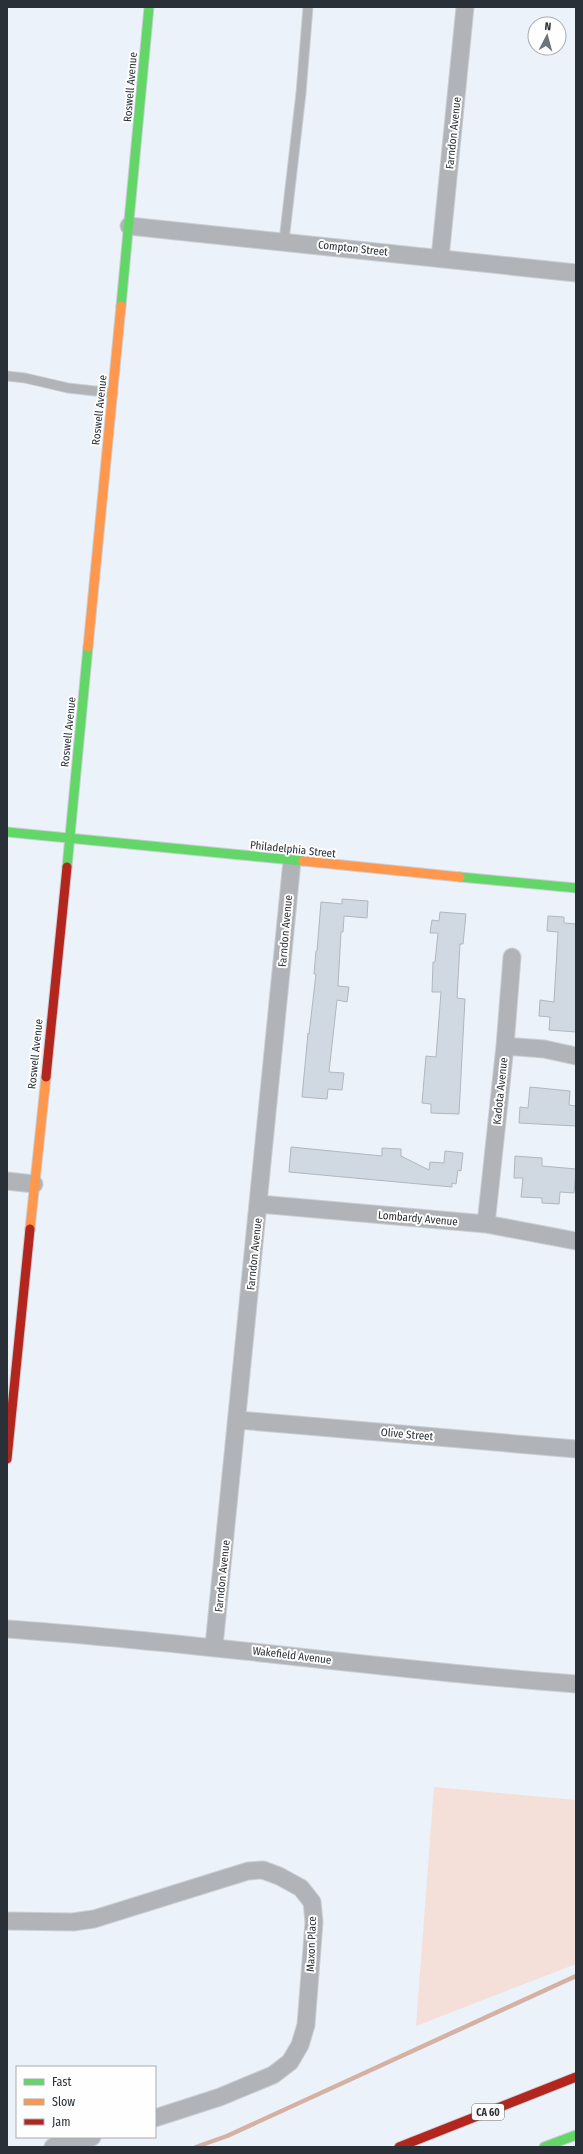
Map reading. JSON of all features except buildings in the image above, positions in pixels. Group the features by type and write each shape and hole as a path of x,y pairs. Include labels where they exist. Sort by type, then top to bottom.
{"main road":[{"name":"Roswell Avenue","path":"7,1459 70,838 149,7"},
{"name":"Philadelphia Street","path":"7,832 576,888"},
{"name":"CA 60","path":"399,2147 576,2077"},
{"path":"544,2147 576,2135"}],"street":[{"name":"Farndon Avenue","path":"440,258 465,7"},
{"name":"Compton Street","path":"129,226 284,241 576,273"},
{"name":"Farndon Avenue","path":"214,1646 238,1420 292,861"},
{"name":"Kadota Avenue","path":"486,1224 505,1046 512,957"},
{"path":"505,1046 544,1049 576,1056"},
{"path":"7,1181 34,1184"},
{"name":"Lombardy Avenue","path":"259,1204 486,1224 576,1241"},
{"name":"Olive Street","path":"238,1420 576,1449"},
{"name":"Wakefield Avenue","path":"7,1629 214,1646 471,1676 576,1684"},
{"name":"Maxon Place","path":"7,1921 73,1922 94,1919 248,1871 263,1870 302,1888 312,1902 314,1922 306,2025 300,2045 290,2062 273,2075 220,2097 156,2118"},
{"path":"53,2147 88,2138"}],"lane":[{"path":"284,241 301,93 308,7"},
{"path":"7,376 25,378 68,388 113,393"}],"shaded area":[{"path":"434,1787 576,1800 576,1964 416,2026"}],"waterway":[{"path":"196,2147 227,2136 576,1976"}],"traffic: fast":[{"path":"121,306 149,7"},
{"path":"67,867 88,647"},
{"path":"7,832 303,861"},
{"path":"460,877 576,888"},
{"path":"544,2147 576,2135"}],"traffic: slow":[{"path":"88,647 121,306"},
{"path":"303,861 460,877"},
{"path":"30,1229 46,1077"}],"traffic: jam":[{"path":"46,1077 67,867"},
{"path":"7,1459 30,1229"},
{"path":"399,2147 576,2077"}]}
